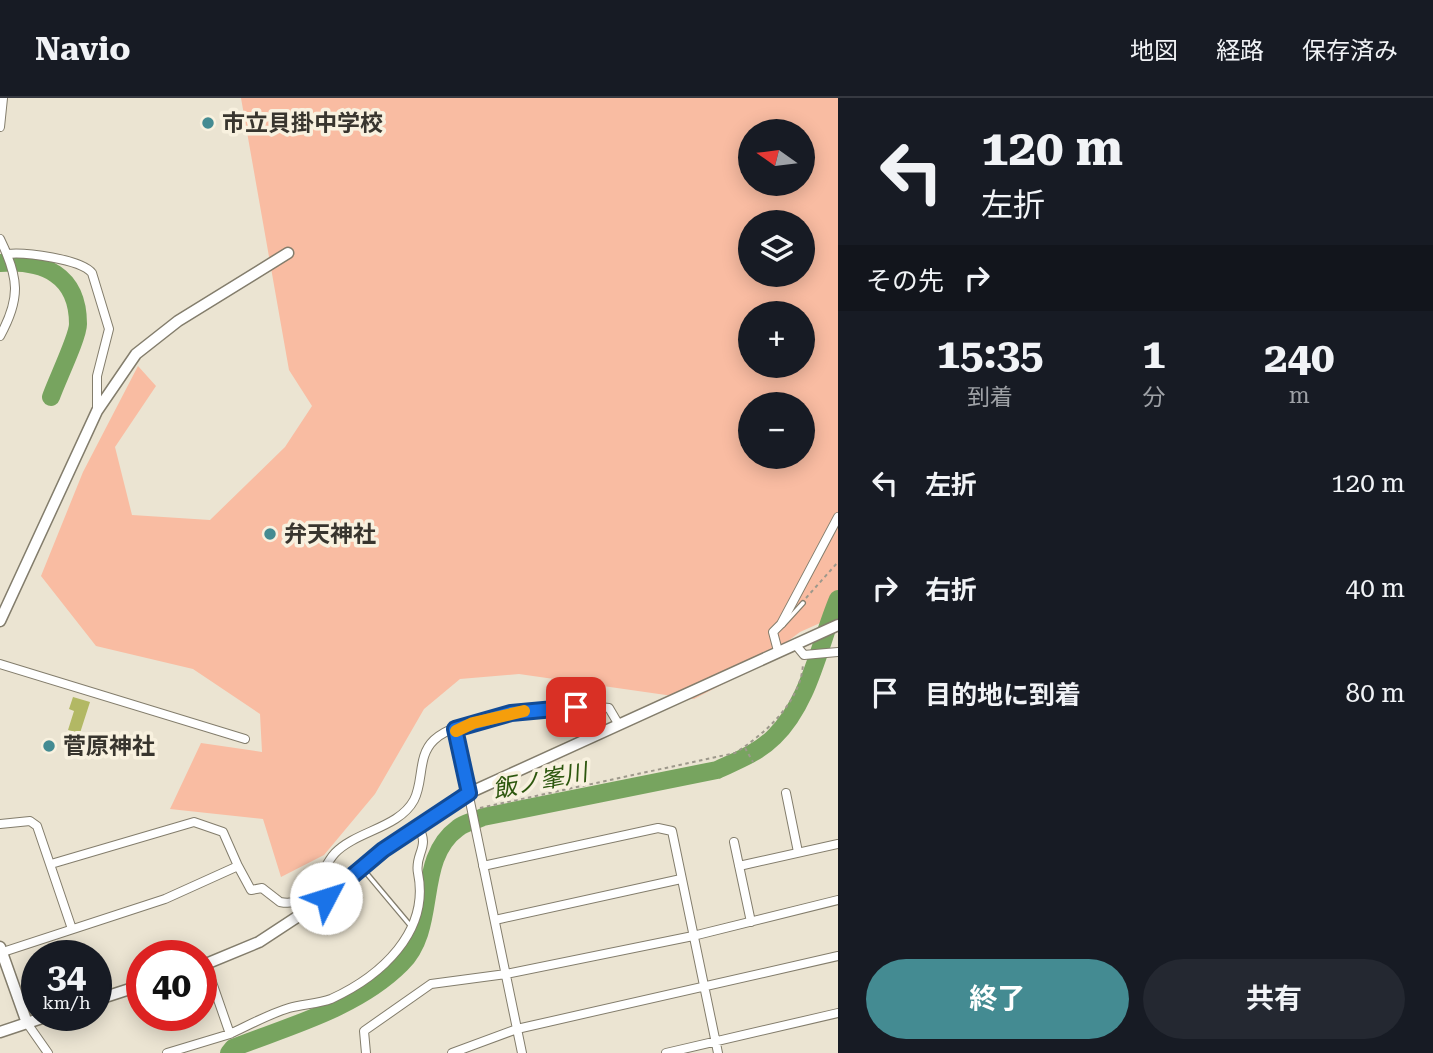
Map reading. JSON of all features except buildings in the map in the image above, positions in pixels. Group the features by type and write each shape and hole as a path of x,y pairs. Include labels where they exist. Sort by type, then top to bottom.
{"street":[{"path":"0,127 3,98"},
{"path":"0,239 7,254 16,290 15,306 0,335"},
{"path":"0,621 97,411 136,354 178,321 288,253"},
{"path":"7,254 30,254 86,267 92,273 108,329 97,376 97,411"},
{"path":"778,651 774,632 781,624 838,517"},
{"path":"217,960 259,942 326,898 362,868 469,793 838,625"},
{"path":"794,644 804,654 838,652"},
{"path":"0,664 245,739"},
{"path":"51,864 194,822 223,832 251,890 262,888 285,903 305,897 318,883 336,852 397,817 414,801 426,749 433,741 455,729 511,713 602,706 613,712 619,724"},
{"path":"455,729 522,1053"},
{"path":"786,793 798,852"},
{"path":"0,824 30,821 37,826 72,929"},
{"path":"167,1053 230,1034 287,1008 329,1000 385,965 412,928 420,887 418,867 425,842 418,827"},
{"path":"483,866 658,828 672,831 718,1053"},
{"path":"734,842 751,922"},
{"path":"739,866 838,844"},
{"path":"21,1006 1,951 165,899 238,866"},
{"path":"495,920 681,879"},
{"path":"366,1053 364,1031 431,984 506,974 693,936 838,900"},
{"path":"452,1053 517,1029 838,957"},
{"path":"217,1000 230,1034"},
{"path":"666,1053 838,1013"},
{"path":"0,1032 21,1025"},
{"path":"33,1031 48,1053"}],"lane":[{"path":"781,624 784,625 803,603"},
{"path":"362,868 412,928"}],"path":[{"path":"803,603 838,562"},
{"path":"472,809 623,775 630,777 720,758 744,747 774,723 786,707 804,664 801,660 804,654"},
{"path":"744,747 753,762"}],"shaded area":[{"path":"241,98 838,98 838,615 800,632 748,671 694,699 519,674 460,679 424,709 375,794 324,855 281,877 263,819 170,809 201,743 262,752 260,714 193,669 96,646 41,576 83,472 138,366 156,386 115,447 132,515 210,520 285,447 312,406 289,370"}],"waterway":[{"path":"0,263 31,264 44,268 65,282 72,293 77,330 51,397"},
{"name":"飯ノ峯川","path":"229,1053 233,1048 343,1004 364,993 401,964 413,949 420,932 436,858 444,842 460,826 483,817 717,770 768,743 797,707 838,599"}],"slow traffic":[{"path":"456,731 455,729 473,723 524,711"}],"place":[{"name":"市立貝掛中学校","path":"208,123"},
{"name":"弁天神社","path":"270,534"},
{"name":"菅原神社","path":"49,746"}],"route":[{"path":"326,898 383,850 469,793 455,729 511,713 576,707"}]}
